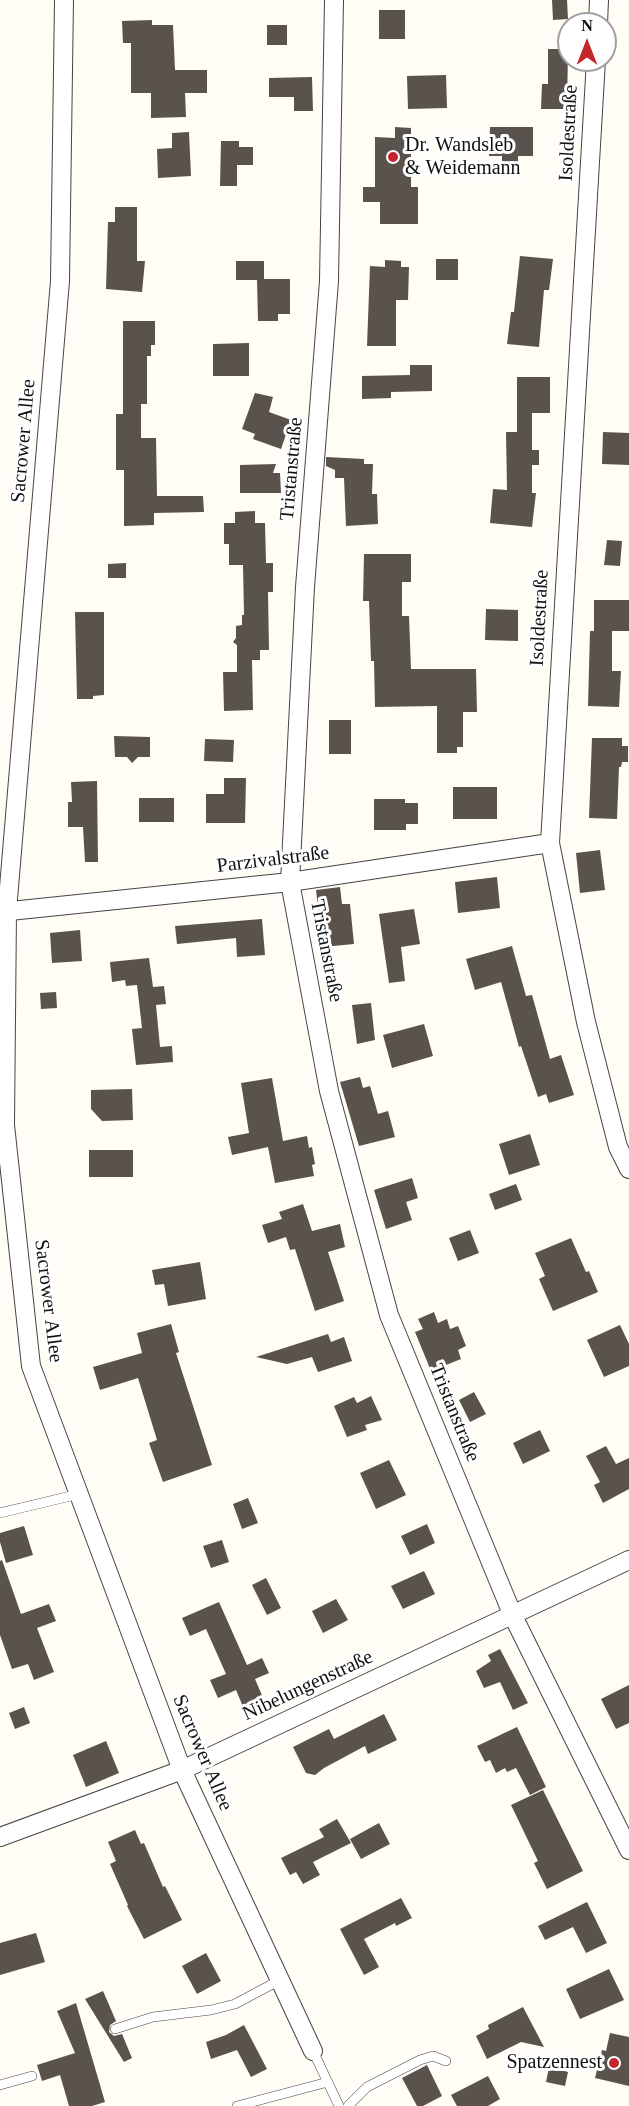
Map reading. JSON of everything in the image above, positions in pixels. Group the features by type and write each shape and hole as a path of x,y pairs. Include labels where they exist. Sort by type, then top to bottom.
{"street":[{"name":"Sacrower Allee","path":"64,0 60,281 3,912 5,1125 31,1366 182,1770 313,2050"},
{"name":"Tristanstraße","path":"334,0 329,281 305,587 290,882 329,1091 389,1315 513,1616 629,1850"},
{"name":"Isoldestraße","path":"595,72 550,843 586,1022 618,1147 629,1169"},
{"name":"Parzivalstraße","path":"3,912 290,882 550,843"},
{"name":"Nibelungenstraße","path":"0,1837 182,1770 629,1560"}],"lane":[{"path":"0,1513 79,1494"},
{"path":"114,2029 153,2017 212,2010 235,2004 280,1980"},
{"path":"313,2050 339,2106"},
{"path":"348,2106 367,2087 420,2060 432,2056 446,2061"},
{"path":"0,2085 32,2076"},
{"path":"237,2106 328,2082"}],"building":[{"path":"552,0 567,0 568,12 557,12 557,20 553,20"},
{"path":"379,10 405,10 405,39 379,39"},
{"path":"152,20 152,25 173,25 175,70 207,70 207,93 185,93 186,117 151,118 151,93 131,93 131,43 123,43 122,21"},
{"path":"267,25 287,25 287,45 267,45"},
{"path":"548,49 557,49 557,72 568,72 567,109 541,109 542,84 548,84"},
{"path":"446,75 447,108 408,109 407,76"},
{"path":"312,77 313,111 294,111 294,97 269,97 269,78"},
{"path":"395,127 411,128 411,187 418,187 418,224 380,224 380,202 363,202 363,187 375,187 375,137 395,138"},
{"path":"490,127 533,127 533,156 518,156 518,166 502,166 502,156 489,156"},
{"path":"189,132 191,176 158,178 157,149 172,148 172,133"},
{"path":"221,141 239,141 239,147 253,147 253,165 237,165 237,186 220,186"},
{"path":"115,207 137,207 137,261 145,261 142,292 106,289 108,222 115,222"},
{"path":"520,256 553,259 549,290 544,290 539,347 507,344 511,312 514,312"},
{"path":"436,259 458,259 458,280 436,280"},
{"path":"385,260 401,261 401,267 409,267 408,300 396,300 396,346 367,346 370,266 385,267"},
{"path":"236,261 264,261 264,279 290,279 290,314 278,314 278,321 258,321 257,280 236,280"},
{"path":"123,321 155,321 155,345 151,345 151,356 147,356 147,404 141,404 141,438 156,438 157,496 203,496 204,512 154,513 154,525 124,526 124,470 116,470 116,414 123,414"},
{"path":"249,343 249,376 213,376 213,344"},
{"path":"410,365 432,365 432,391 391,392 391,398 362,399 362,376 410,375"},
{"path":"517,377 550,377 550,413 532,413 532,450 539,450 539,465 532,465 532,493 536,493 532,527 490,523 493,489 507,490 506,432 517,432"},
{"path":"255,393 273,397 269,412 291,420 281,449 253,439 255,434 242,429"},
{"path":"603,432 629,433 629,465 602,464"},
{"path":"326,457 364,459 364,464 373,464 372,494 377,494 378,524 346,526 344,478 335,478 335,470 326,466"},
{"path":"276,464 273,473 280,473 281,493 240,493 240,465"},
{"path":"255,511 255,523 265,523 266,563 273,563 273,592 268,592 269,650 260,650 260,660 252,660 253,710 224,711 223,672 237,672 237,645 233,642 236,638 236,626 242,625 242,615 244,615 243,565 229,565 229,544 224,544 224,523 235,523 235,512"},
{"path":"607,540 622,541 620,566 604,565"},
{"path":"364,554 411,554 411,582 402,582 402,616 409,616 411,669 476,669 477,712 463,712 463,747 457,747 457,753 437,753 437,706 375,707 369,601 363,601"},
{"path":"126,563 126,578 108,578 108,564"},
{"path":"594,600 629,600 629,631 612,631 612,671 621,671 619,707 588,706 590,631 594,631"},
{"path":"486,609 518,610 518,641 485,640"},
{"path":"75,612 104,612 104,695 93,696 93,699 77,699"},
{"path":"329,720 351,720 351,754 329,754"},
{"path":"114,736 150,737 150,757 138,757 132,763 127,757 115,757"},
{"path":"592,738 622,738 622,746 628,746 628,762 622,762 619,767 617,819 589,818"},
{"path":"205,739 234,740 233,762 204,761"},
{"path":"224,778 246,778 245,823 206,823 206,794 224,794"},
{"path":"97,781 98,862 85,862 83,827 68,827 68,802 72,802 71,782"},
{"path":"453,787 497,787 497,819 453,819"},
{"path":"139,798 174,798 174,822 139,822"},
{"path":"374,799 405,799 405,803 418,803 418,824 406,824 406,830 374,830"},
{"path":"600,850 605,890 580,893 576,853"},
{"path":"497,877 500,908 458,913 455,882"},
{"path":"340,887 342,904 350,904 354,944 323,947 316,890"},
{"path":"414,909 420,944 401,947 405,981 389,983 379,914"},
{"path":"262,919 265,955 237,957 236,938 177,944 175,926"},
{"path":"80,930 82,961 52,963 50,933"},
{"path":"512,946 526,996 532,995 550,1059 561,1055 574,1095 549,1103 546,1094 538,1097 521,1046 519,1047 501,982 475,990 466,959"},
{"path":"149,958 153,987 164,986 166,1004 156,1005 160,1047 172,1046 173,1062 136,1065 132,1029 142,1028 137,985 126,986 125,980 112,982 110,962"},
{"path":"56,992 57,1008 41,1009 40,993"},
{"path":"371,1003 375,1040 357,1044 352,1005"},
{"path":"424,1024 433,1056 392,1068 383,1035"},
{"path":"360,1077 363,1088 370,1086 378,1114 388,1111 395,1137 359,1146 340,1082"},
{"path":"272,1078 283,1141 307,1136 315,1164 312,1165 314,1176 275,1183 268,1147 232,1155 228,1137 249,1133 241,1083"},
{"path":"132,1089 133,1120 102,1121 91,1109 91,1090"},
{"path":"530,1134 540,1165 509,1175 499,1144"},
{"path":"89,1150 133,1150 133,1177 89,1177"},
{"path":"412,1178 418,1198 406,1202 412,1220 386,1229 374,1190"},
{"path":"516,1184 522,1200 495,1210 489,1194"},
{"path":"303,1204 312,1231 340,1224 345,1247 328,1252 344,1301 315,1311 295,1249 290,1250 286,1237 268,1243 262,1225 282,1219 279,1212"},
{"path":"470,1230 479,1253 458,1261 449,1238"},
{"path":"571,1238 598,1292 553,1311 539,1279 545,1276 535,1253"},
{"path":"200,1262 206,1299 168,1306 164,1284 155,1285 152,1270"},
{"path":"434,1312 438,1323 447,1319 450,1329 458,1326 466,1346 458,1350 461,1359 431,1371 415,1332 423,1329 418,1319"},
{"path":"171,1324 179,1352 176,1353 212,1465 163,1482 149,1443 157,1440 138,1378 100,1390 93,1367 142,1353 137,1333"},
{"path":"620,1325 629,1344 629,1366 604,1377 587,1340"},
{"path":"328,1334 331,1342 344,1337 352,1361 318,1372 312,1357 287,1364 256,1357"},
{"path":"474,1392 486,1414 470,1422 459,1400"},
{"path":"371,1396 382,1420 365,1425 367,1430 347,1437 334,1406 354,1397 357,1403"},
{"path":"540,1430 550,1451 523,1464 513,1443"},
{"path":"606,1446 616,1464 629,1458 629,1489 603,1503 594,1485 600,1482 586,1456"},
{"path":"389,1460 406,1495 376,1509 360,1473"},
{"path":"248,1498 258,1523 242,1529 233,1504"},
{"path":"427,1524 435,1543 410,1555 401,1536"},
{"path":"24,1526 33,1555 6,1563 0,1533"},
{"path":"222,1540 229,1562 211,1568 203,1546"},
{"path":"2,1560 21,1614 49,1604 56,1621 37,1628 54,1672 34,1680 28,1664 12,1669 0,1635 0,1561"},
{"path":"424,1571 435,1594 403,1609 391,1586"},
{"path":"266,1578 281,1608 267,1615 252,1585"},
{"path":"336,1599 348,1620 323,1633 312,1611"},
{"path":"219,1602 247,1665 262,1658 269,1673 255,1679 264,1700 244,1709 236,1690 218,1698 210,1680 226,1674 206,1629 190,1636 182,1618"},
{"path":"500,1649 528,1703 513,1710 500,1682 484,1688 476,1671 491,1661 488,1655"},
{"path":"629,1685 629,1723 616,1729 601,1699"},
{"path":"24,1707 30,1723 15,1729 9,1713"},
{"path":"384,1714 397,1740 368,1754 365,1746 315,1775 306,1773 293,1747 329,1729 334,1739"},
{"path":"517,1727 546,1787 530,1795 516,1768 507,1772 505,1768 496,1773 490,1760 485,1762 477,1746"},
{"path":"106,1741 119,1773 86,1787 73,1755"},
{"path":"543,1790 583,1871 547,1889 534,1863 538,1861 511,1805"},
{"path":"337,1819 351,1843 313,1862 320,1875 303,1884 296,1872 290,1875 281,1858 324,1837 319,1829"},
{"path":"379,1823 390,1844 361,1859 350,1839"},
{"path":"135,1830 141,1844 144,1843 163,1887 165,1886 182,1920 144,1939 127,1906 110,1864 116,1861 108,1842"},
{"path":"401,1898 412,1918 396,1926 395,1923 364,1939 379,1967 364,1975 340,1929"},
{"path":"587,1902 607,1943 586,1953 573,1927 545,1940 538,1926"},
{"path":"36,1933 45,1962 0,1975 0,1943"},
{"path":"206,1953 221,1981 197,1994 182,1966"},
{"path":"609,1969 624,2000 580,2019 566,1989"},
{"path":"103,1991 116,2021 110,2025 109,2032 114,2036 122,2034 132,2058 124,2062 85,1999"},
{"path":"76,2003 105,2102 92,2106 69,2106 60,2075 42,2081 37,2065 75,2053 57,2011"},
{"path":"523,2007 544,2047 521,2042 487,2059 476,2036 489,2029 488,2025"},
{"path":"244,2025 267,2069 251,2077 237,2050 211,2059 206,2042"},
{"name":"Spatzennest","path":"610,2033 629,2037 629,2086 595,2078 602,2050 606,2051"},
{"path":"427,2065 442,2096 423,2106 417,2106 402,2078"},
{"path":"549,2067 568,2072 565,2086 546,2082"},
{"path":"488,2076 500,2099 488,2106 457,2106 451,2095"}],"place":[{"name":"Dr. Wandsleb & Weidemann","path":"393,157"},
{"name":"Spatzennest","path":"614,2063"}]}
